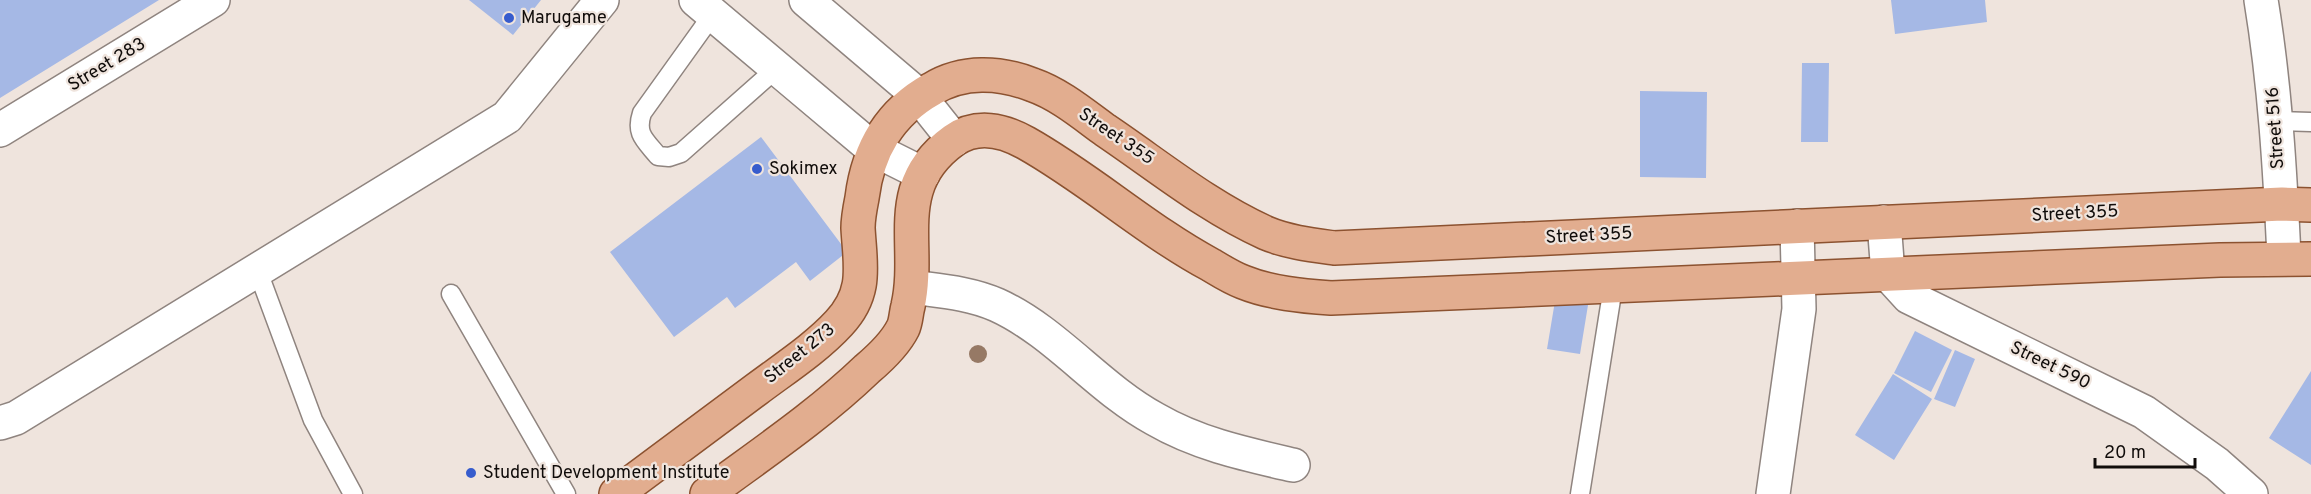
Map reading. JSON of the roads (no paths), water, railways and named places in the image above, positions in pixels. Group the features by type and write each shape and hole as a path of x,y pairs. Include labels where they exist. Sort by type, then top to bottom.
{"main road":[{"name":"Street 355","path":"919,96 940,84 971,75 996,74 1035,85 1071,106 1219,207 1267,233 1307,244 1334,248 2296,205"},
{"name":"Street 273","path":"616,494 806,352 840,322 856,297 862,277 858,225 863,186 873,149 886,129 919,96"},
{"path":"707,494 843,393 882,356 903,328 912,287 910,216 917,188 923,174 936,157 954,140 970,132 997,130 1014,136 1040,151 1188,252 1243,282 1294,296 1331,298 2297,258"}],"street":[{"name":"Street 283","path":"0,130 213,0"},
{"path":"0,423 15,418 507,117 602,0"},
{"name":"Street 516","path":"2261,0 2277,122 2296,205 2297,258"},
{"path":"819,4 919,96 954,140"},
{"path":"705,7 873,149 923,174"},
{"path":"1884,222 1888,274"},
{"path":"1773,494 1799,309 1797,226"},
{"name":"Street 590","path":"1888,274 1909,297 2144,412 2217,464 2251,494"},
{"path":"912,287 970,296 997,305 1030,324 1122,398 1153,418 1221,448 1293,465"}],"lane":[{"path":"705,7 642,113 638,125 640,134 658,156 669,157 681,153 777,68"},
{"path":"2277,122 2311,122"},
{"path":"257,269 313,420 353,494"},
{"path":"1580,494 1613,287"},
{"path":"451,294 566,494"}],"place":[{"name":"Marugame","path":"509,18"},
{"name":"Sokimex","path":"757,169"},
{"name":"Student Development Institute","path":"471,473"}]}
